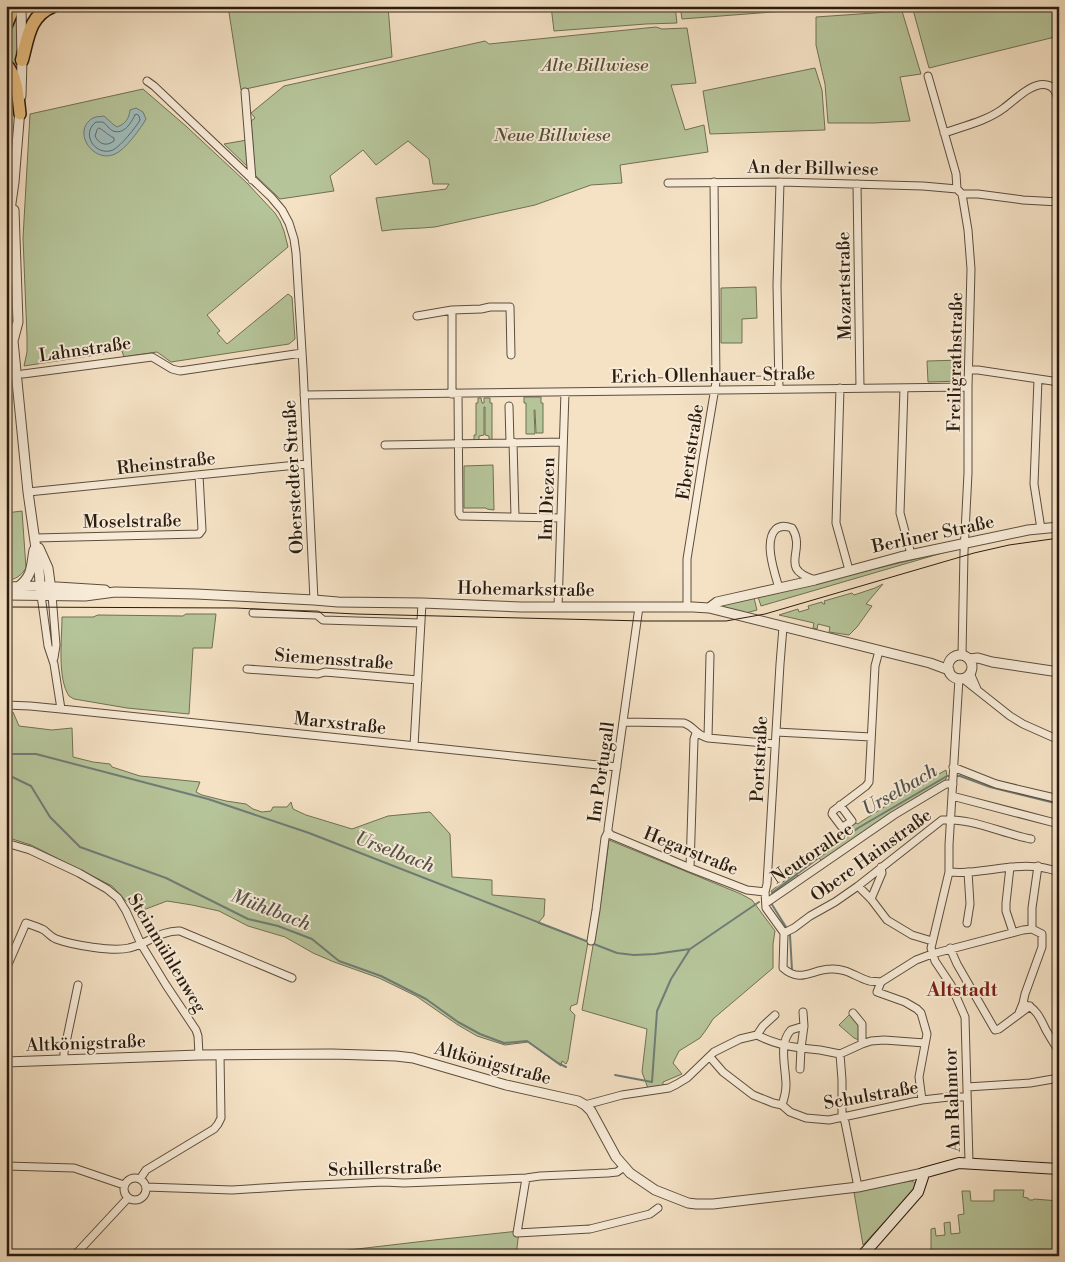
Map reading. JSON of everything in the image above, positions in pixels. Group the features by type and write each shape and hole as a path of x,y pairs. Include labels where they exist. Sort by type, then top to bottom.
{"highway":[{"path":"6,25 14,6"},
{"path":"22,60 31,26 35,19 53,6"},
{"path":"6,64 15,79 20,114"}],"main road":[{"path":"862,1256 918,1192 924,1177 923,1173 969,1162 1059,1169"}],"street":[{"name":"Lahnstraße","path":"6,238 14,182 20,114 21,6"},
{"name":"Freiligrathstraße","path":"928,76 956,174 971,250 969,431 965,543 966,657"},
{"name":"Oberstedter Straße","path":"147,81 278,206 287,218 291,228 296,253 314,600"},
{"path":"944,133 991,116 1029,89 1040,85 1047,84 1054,88 1058,99 1059,111"},
{"path":"244,92 252,180"},
{"name":"Lahnstraße","path":"12,341 18,322 11,290 16,278 14,182"},
{"name":"Ebertstraße","path":"686,606 688,552 716,382 714,182"},
{"path":"779,389 777,286 780,182"},
{"name":"An der Billwiese","path":"668,183 780,182 922,186 1023,200 1059,202"},
{"name":"Mozartstraße","path":"857,184 860,388"},
{"path":"6,278 16,278"},
{"path":"416,316 452,310 510,307 511,355"},
{"path":"452,310 459,513 461,516 561,518"},
{"name":"Lahnstraße","path":"6,313 12,341 28,492 41,591"},
{"name":"Lahnstraße","path":"23,374 152,357 172,369 180,371 302,353"},
{"path":"969,370 1059,382"},
{"path":"1038,379 1034,484 1041,529"},
{"name":"Erich-Ollenhauer-Straße","path":"304,395 968,387"},
{"path":"840,388 836,519 849,570"},
{"path":"904,388 900,513 911,554"},
{"name":"Im Diezen","path":"558,607 565,392"},
{"path":"509,406 514,517"},
{"path":"385,445 563,442"},
{"name":"Rheinstraße","path":"28,492 307,464"},
{"name":"Moselstraße","path":"35,538 199,534 202,530 199,475"},
{"path":"779,588 772,565 770,548 774,532 782,526 792,528 795,534 797,541 796,569 801,574 815,580"},
{"name":"Berliner Straße","path":"709,608 717,602 815,580 911,554 1059,527"},
{"name":"Lahnstraße","path":"18,587 25,582 31,571 35,538"},
{"name":"Lahnstraße","path":"35,538 48,568 51,591"},
{"name":"Hohemarkstraße","path":"6,587 41,591"},
{"name":"Hohemarkstraße","path":"6,595 41,591 102,589 115,592"},
{"path":"41,591 48,646 54,664 61,709"},
{"path":"51,591 56,645 54,664"},
{"name":"Hohemarkstraße","path":"51,591 85,596 115,592 196,594 338,602 558,607 686,606 709,608 783,628 949,666"},
{"path":"414,746 422,603"},
{"name":"Im Portugall","path":"591,941 605,838 608,832 624,722 639,607"},
{"path":"254,613 317,615 323,620 421,624"},
{"name":"Portstraße","path":"766,903 765,892 783,628"},
{"path":"840,806 869,782 875,666 879,651"},
{"path":"708,738 710,655"},
{"path":"1059,672 992,662 978,658 954,656 949,666 954,676 960,678 1016,720 1059,740"},
{"path":"966,657 972,664 971,672 975,689"},
{"path":"960,678 965,678 971,672 992,662"},
{"name":"Siemensstraße","path":"248,669 318,674 324,672 418,680"},
{"path":"932,954 932,941 949,872 950,819 960,678"},
{"path":"958,696 961,692 975,689"},
{"name":"Marxstraße","path":"6,706 61,709 617,766"},
{"path":"624,722 684,722 690,725 701,737 775,744"},
{"path":"776,732 871,737"},
{"path":"690,868 694,739 696,733"},
{"path":"953,776 1059,799"},
{"name":"Neutorallee","path":"766,903 909,806 946,784 953,776"},
{"path":"952,796 1059,824"},
{"path":"950,819 1031,839"},
{"name":"Obere Hainstraße","path":"784,933 858,886 942,820 950,819"},
{"name":"Hegarstraße","path":"608,832 611,835 690,868 747,890 765,892"},
{"name":"Steinmühlenweg","path":"6,843 35,852 79,873 107,889 118,898 141,944 196,1030 199,1055"},
{"path":"949,872 968,872 1027,865 1059,872"},
{"path":"1032,929 1032,908 1038,866"},
{"path":"1010,867 1006,911 1013,932"},
{"path":"871,899 882,873 881,868"},
{"path":"967,923 970,904 968,872"},
{"path":"858,886 887,920 912,935 932,941"},
{"path":"766,903 766,908 784,933 782,968 793,975 808,975 831,968 851,972 869,981 881,982"},
{"path":"6,969 26,923 45,931 55,939 86,946 120,949 127,949 141,944 166,932 180,931 292,978"},
{"path":"922,1100 919,1077 927,1034 921,1013 904,1002 877,992 881,982 916,960 950,948 1032,929 1042,934 1042,947 1025,994 1026,1005 1019,1013 995,1030 957,964 950,948"},
{"name":"Am Rahmtor","path":"932,954 951,985 965,1017 969,1162"},
{"path":"64,1060 78,985"},
{"path":"1026,1005 1037,1013 1059,1050"},
{"path":"800,1069 804,1026 803,1012"},
{"path":"853,1013 862,1024 862,1044"},
{"path":"775,1015 756,1035 740,1039 714,1052 687,1078 670,1088 622,1095 585,1105 591,1111 616,1157 624,1167 639,1180 655,1190 688,1203 696,1204 713,1204 858,1187 923,1173"},
{"path":"782,1105 786,1086 784,1046 786,1038 791,1030 804,1026"},
{"path":"756,1035 784,1046 840,1054 871,1041 926,1043"},
{"name":"Altkönigstraße","path":"6,1062 199,1055 332,1054 396,1056 413,1058 506,1085 578,1101 585,1105"},
{"path":"840,1054 842,1114 858,1187"},
{"path":"140,1179 146,1170 214,1129 218,1124 221,1118 220,1055"},
{"name":"Schulstraße","path":"710,1057 723,1072 753,1095 782,1105 790,1112 806,1118 829,1120 922,1100 967,1097"},
{"path":"967,1087 1059,1078"},
{"path":"6,1166 74,1168 124,1185"},
{"name":"Schillerstraße","path":"146,1187 232,1190 365,1183 526,1178 608,1173 616,1172 624,1167"},
{"path":"526,1178 517,1233 590,1229 650,1214 658,1208"},
{"path":"129,1179 140,1179 146,1187 145,1192 141,1198 135,1200 128,1198 124,1192 124,1185 129,1179"},
{"path":"74,1256 128,1198"}],"green space":[{"path":"228,6 388,6 392,57 241,90"},
{"path":"551,6 675,6 677,23 554,31"},
{"path":"680,6 850,6 682,19"},
{"path":"912,6 1059,6 1059,36 929,68"},
{"path":"902,11 921,74 900,77 910,121 828,123 825,84 816,45 816,17"},
{"path":"17,14 17,74 6,59 6,31"},
{"path":"656,27 662,29 687,28 696,83 671,85 685,130 704,125 708,152 620,165 622,183 591,185 535,205 435,227 382,231 376,198 446,189 449,184 433,184 429,159 408,141 376,165 363,150 330,176 334,191 280,199 255,175 251,121 255,118 251,113 284,86 485,41 489,44"},
{"path":"815,68 822,90 825,130 710,134 703,91"},
{"path":"143,89 247,183 275,213 284,231 288,247 207,315 220,331 217,333 227,344 288,294 292,297 295,339 289,344 171,362 157,352 124,357 122,351 24,366 27,352 27,337 23,238 30,114"},
{"path":"247,140 250,169 224,144"},
{"path":"756,287 757,318 742,319 742,343 721,343 721,288"},
{"path":"962,360 961,381 928,382 927,361"},
{"path":"524,397 541,397 541,403 543,403 543,433 536,433 534,410 535,434 526,434 526,403 524,403"},
{"path":"478,398 481,398 482,403 484,403 484,398 490,398 490,403 492,403 492,441 489,440 489,436 485,435 484,407 484,435 479,436 479,440 474,441 474,435 476,435 476,403 478,403"},
{"path":"493,465 494,510 464,508 464,466"},
{"path":"22,511 26,568 18,577 6,581 6,513"},
{"path":"949,551 761,606 758,597"},
{"path":"883,584 866,604 872,606 849,635 829,632 830,627 818,624 817,629 813,628 814,623 779,615 798,609 799,612 809,609 808,606 822,602 825,604 824,601 852,593 854,595"},
{"path":"754,598 757,610 746,613 722,607 723,605"},
{"path":"186,614 216,614 212,648 193,648 189,714 127,708 74,699 69,696 65,688 62,669 62,617 93,617 98,615 183,616"},
{"path":"6,712 13,712 19,726 52,730 72,728 73,757 110,764 112,767 140,776 200,782 196,792 202,795 246,804 262,812 271,811 273,807 287,807 291,802 293,809 306,815 352,829 388,816 430,812 450,834 452,877 492,880 492,895 545,899 544,916 538,923 588,942 577,1004 571,1006 570,1010 575,1015 566,1064 562,1061 561,1066 528,1042 505,1045 477,1036 416,996 379,978 313,953 285,937 248,926 219,911 167,901 138,912 135,904 126,901 112,886 31,845 6,837"},
{"path":"946,770 947,776 945,781 822,861 818,857 796,874 799,877 773,895 771,891 842,837 841,834 854,822 858,824"},
{"path":"609,840 752,900 775,931 773,968 713,1019 700,1038 679,1051 673,1063 682,1074 663,1082 663,1088 649,1091 642,1072 647,1029 582,1010"},
{"path":"850,1014 860,1027 859,1040 839,1025"},
{"path":"912,1181 916,1184 916,1188 863,1245 854,1192"},
{"path":"994,1190 1024,1190 1023,1197 1029,1200 1059,1201 1059,1256 931,1256 931,1229 935,1228 936,1236 945,1235 944,1223 950,1222 951,1234 960,1233 958,1215 964,1214 962,1191 970,1191 971,1201 994,1201"},
{"path":"519,1231 516,1256 297,1256 434,1240"}],"water":[{"path":"136,108 143,112 146,119 119,152 107,156 99,154 88,145 84,138 84,131 87,124 93,118 104,116 117,127 126,121 130,110"}],"waterway":[{"name":"Urselbach","path":"6,754 36,754 208,799 309,833 617,953 634,955 655,954 690,949 759,902"},
{"name":"Mühlbach","path":"6,774 31,786 50,817 80,847 166,878 248,919 278,926 312,939 339,961 381,976 426,999 458,1022 480,1034 504,1043 527,1041 566,1067"},
{"name":"Urselbach","path":"772,893 858,828 947,776 951,776"},
{"name":"Urselbach","path":"956,776 990,787 1059,804"},
{"name":"Mühlbach","path":"771,903 786,927"},
{"name":"Mühlbach","path":"790,935 792,970"},
{"name":"Mühlbach","path":"615,1075 652,1082 657,1011 671,979 690,949"}],"tram line":[{"path":"6,607 236,608 356,614 644,621 726,621 765,614 974,553 1009,545 1059,538"}],"district":[{"name":"Altstadt","path":"962,989"}],"park label":[{"name":"Alte Billwiese","path":"595,65"},
{"name":"Neue Billwiese","path":"552,135"}]}
